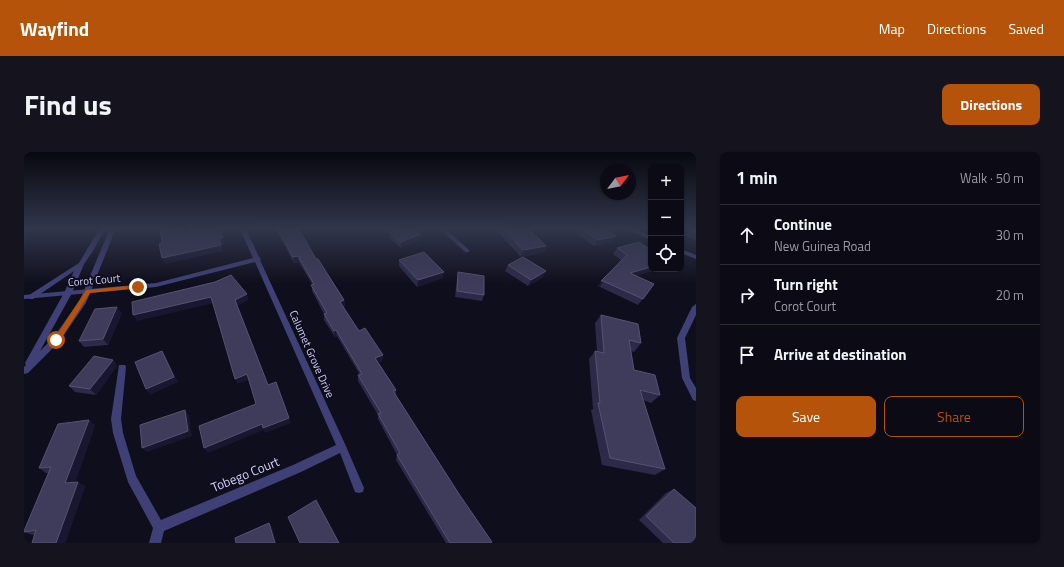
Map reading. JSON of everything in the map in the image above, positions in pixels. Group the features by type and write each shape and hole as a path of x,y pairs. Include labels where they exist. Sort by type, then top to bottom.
{"street":[{"path":"25,372 68,293 81,264 92,247"},
{"path":"25,372 56,340 83,301 105,247"},
{"name":"Calumet Grove Drive","path":"252,247 359,488"},
{"path":"463,247 467,251"},
{"path":"684,252 696,257"},
{"name":"Corot Court","path":"27,297 156,285 258,259"},
{"path":"27,297 81,264"},
{"path":"696,307 681,338 686,378 696,397"},
{"path":"122,367 116,419 118,433 132,478 159,527 155,543"},
{"name":"Tobego Court","path":"159,527 198,508 318,460 342,447"}],"building":[{"path":"160,247 211,247 162,258"},
{"path":"288,247 309,247 316,259 318,259 344,300 340,302 359,331 365,328 383,355 375,358 396,390 393,391 459,494 492,542 450,543 397,455 400,453 378,414 381,413 358,375 362,374 336,330 334,331 324,314 327,313 311,285 314,284 298,256 293,257"},
{"path":"520,247 539,247 523,250"},
{"path":"617,248 648,248 648,268 630,273 654,284 643,299 601,281 627,255"},
{"path":"424,252 444,272 418,280 399,260"},
{"path":"523,257 546,271 531,280 508,265"},
{"path":"458,272 484,276 484,295 457,291"},
{"path":"231,275 247,294 235,300 268,385 276,382 289,418 263,428 262,424 204,448 199,426 256,404 247,374 235,379 211,297 133,315 132,302 215,282"},
{"path":"117,307 103,339 79,341 95,309"},
{"path":"601,315 638,324 641,343 629,340 634,370 655,375 660,395 640,390 665,469 610,458 598,403 600,403 595,351 604,353"},
{"path":"162,351 174,377 146,389 135,362"},
{"path":"94,356 113,360 90,389 69,386"},
{"path":"185,410 188,431 142,448 140,425"},
{"path":"89,420 65,483 78,482 56,543 32,543 36,530 24,531 51,467 39,468 58,424"},
{"path":"674,489 696,508 696,543 674,543 646,516"},
{"path":"316,500 339,543 300,543 288,517"},
{"path":"269,523 275,543 236,543 235,538"}],"route":[{"path":"56,340 83,301 88,291 138,287"}]}
